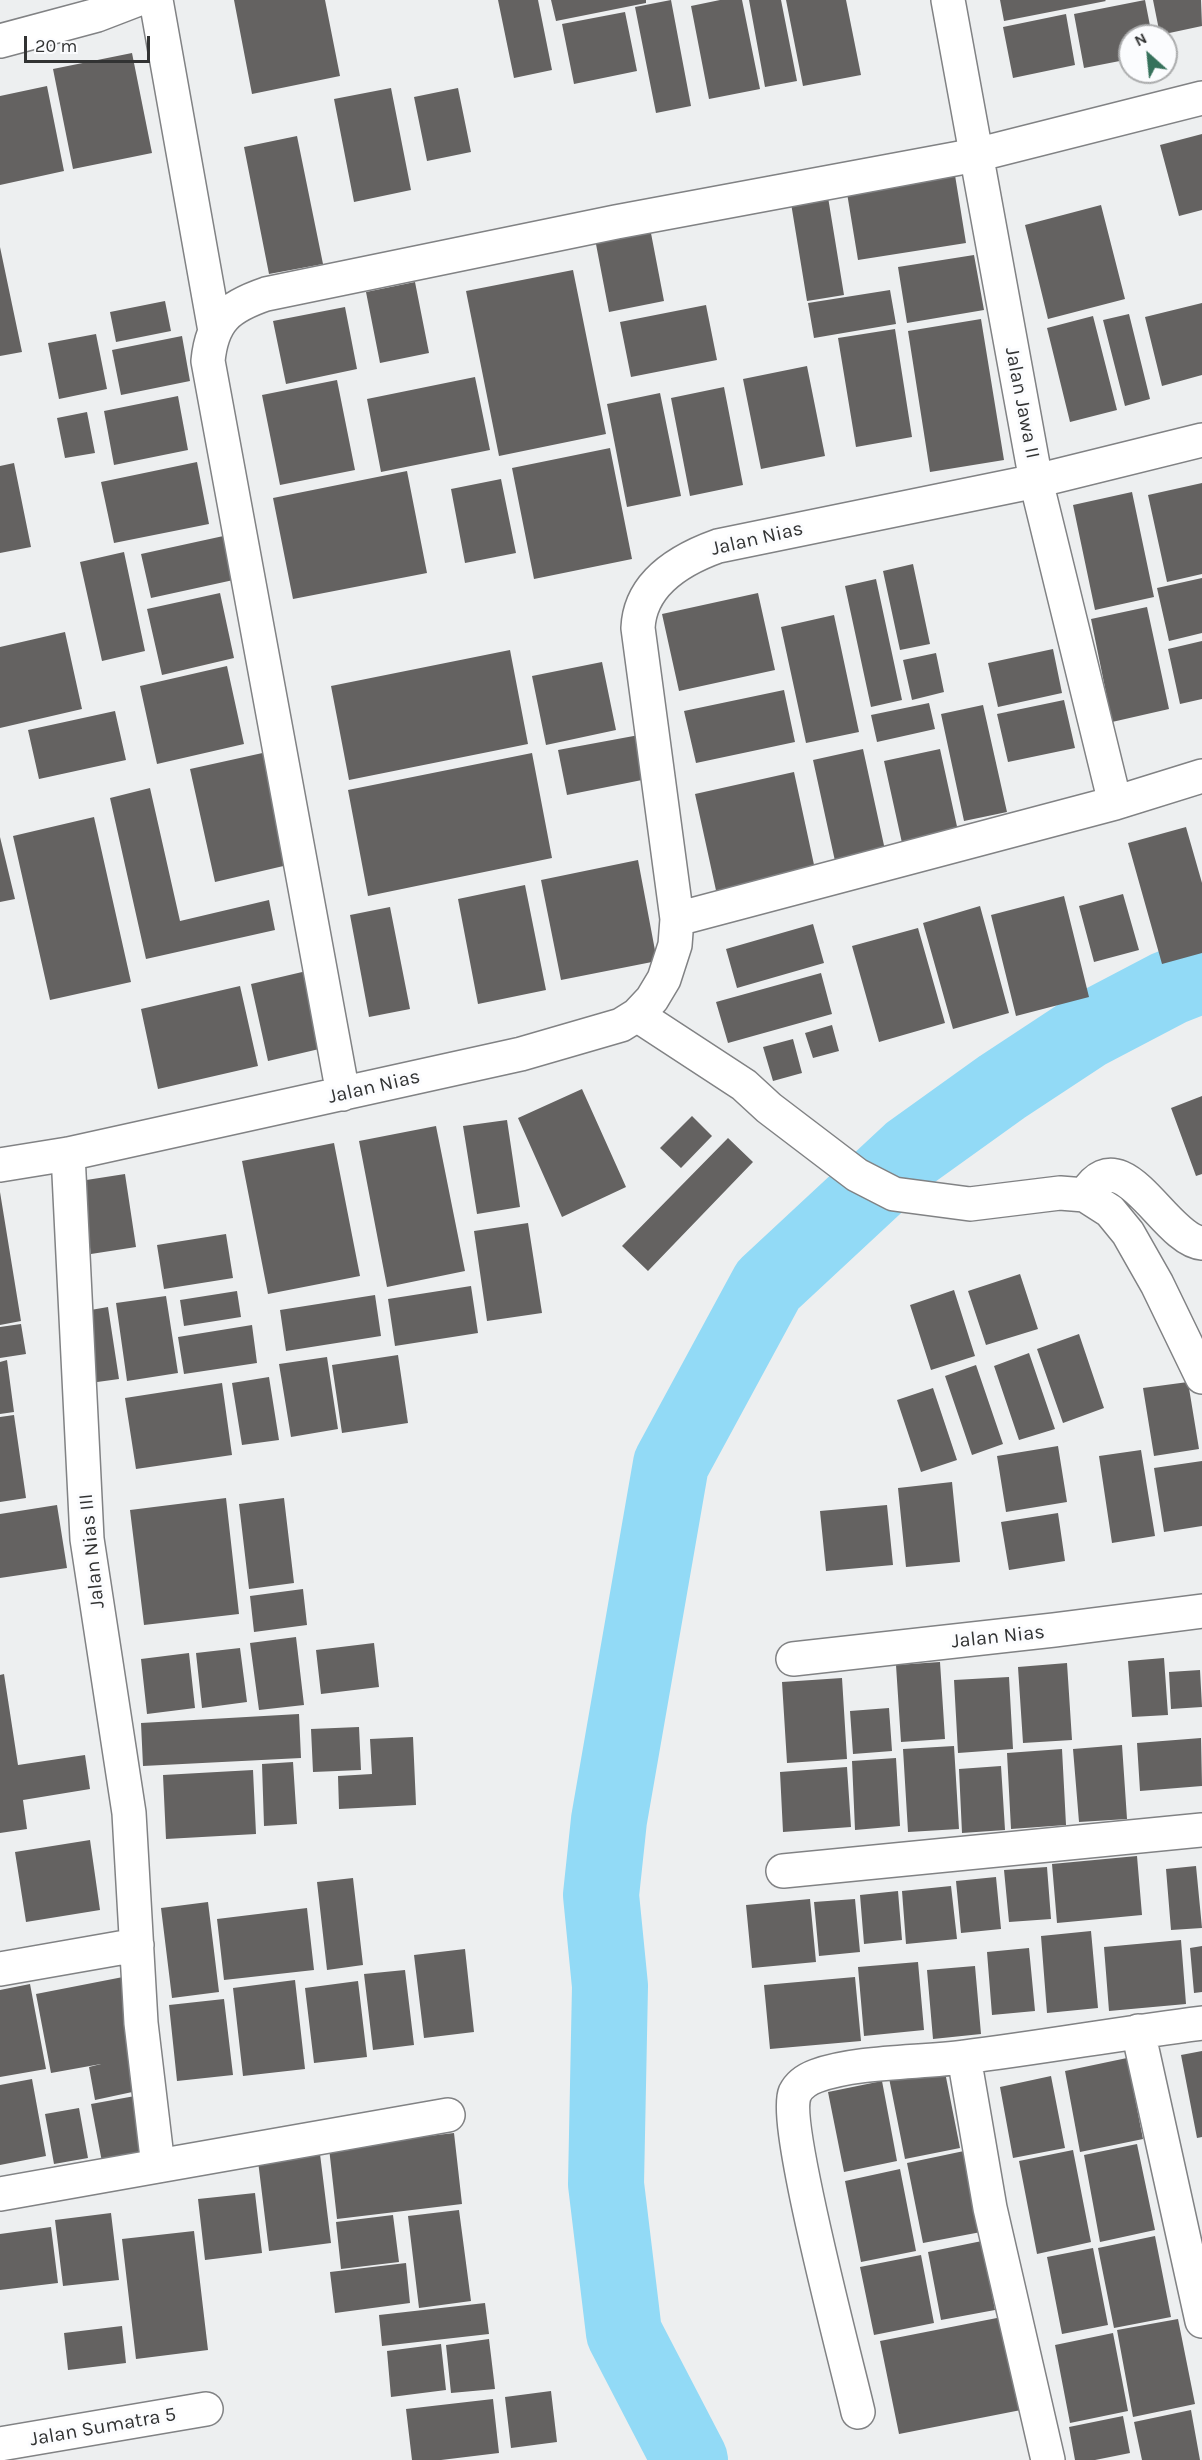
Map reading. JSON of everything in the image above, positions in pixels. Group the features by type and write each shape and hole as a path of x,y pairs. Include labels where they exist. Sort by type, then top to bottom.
{"street":[{"path":"0,41 97,15 136,0"},
{"path":"156,0 214,332 208,361 343,1094"},
{"name":"Jalan Jawa II","path":"948,0 1036,481 1115,803"},
{"path":"214,332 231,309 266,294 616,222 976,154 1202,98"},
{"name":"Jalan Nias","path":"0,1166 68,1154 521,1054 621,1025 637,1015 652,999 664,979 675,945 677,919 638,628 642,603 649,591 670,571 694,555 717,546 1036,481 1202,440"},
{"path":"677,919 1115,803 1202,776"},
{"path":"637,1015 744,1085 769,1108 857,1175 894,1194 970,1204 1060,1193 1085,1195 1110,1211 1128,1233 1157,1284 1202,1377"},
{"name":"Jalan Nias III","path":"68,1154 87,1539 129,1812 141,2023 158,2166"},
{"path":"1085,1195 1093,1181 1105,1176 1116,1176 1130,1182 1176,1231 1195,1243 1202,1243"},
{"name":"Jalan Nias","path":"793,1659 1202,1611"},
{"path":"783,1871 1202,1830"},
{"path":"0,1969 137,1945"},
{"path":"858,2412 802,2175 793,2123 795,2094 804,2082 832,2073 964,2057 1202,2023"},
{"path":"1138,2031 1202,2321"},
{"path":"964,2057 990,2208 1048,2460"},
{"path":"0,2194 448,2115"},
{"name":"Jalan Sumatra 5","path":"0,2444 206,2409"}],"building":[{"path":"234,0 325,0 340,76 252,94"},
{"path":"498,0 538,0 552,70 514,78"},
{"path":"551,0 646,0 646,3 556,21"},
{"path":"671,0 691,106 656,113 635,7"},
{"path":"720,0 742,0 760,89 709,99 691,6"},
{"path":"749,0 781,0 797,81 765,87"},
{"path":"786,0 846,0 861,75 803,86"},
{"path":"1000,0 1105,0 1106,1 1004,21"},
{"path":"1145,0 1150,24 1118,24 1118,61 1084,68 1074,14"},
{"path":"1153,0 1201,0 1202,26 1178,31 1178,24 1158,24"},
{"path":"625,12 637,71 574,84 562,24"},
{"path":"1066,14 1075,65 1013,78 1003,27"},
{"path":"132,53 152,153 73,169 53,69"},
{"path":"47,86 64,171 0,185 0,96"},
{"path":"391,88 411,190 354,202 334,99"},
{"path":"458,88 471,152 427,161 414,97"},
{"path":"1202,134 1202,210 1179,216 1160,145"},
{"path":"297,136 323,264 269,274 244,147"},
{"path":"954,169 966,243 858,260 846,187"},
{"path":"827,191 844,295 807,301 790,197"},
{"path":"1101,205 1125,299 1048,319 1025,225"},
{"path":"650,228 664,301 609,312 595,239"},
{"path":"0,247 22,352 0,356"},
{"path":"974,255 984,310 907,323 898,267"},
{"path":"573,270 606,434 499,456 466,291"},
{"path":"415,282 429,353 380,363 366,292"},
{"path":"890,290 896,324 814,338 808,303"},
{"path":"165,301 171,331 116,342 110,312"},
{"path":"1202,303 1202,375 1162,386 1145,317"},
{"path":"706,305 717,360 631,377 620,322"},
{"path":"345,307 357,369 286,384 273,321"},
{"path":"1129,314 1150,399 1125,406 1103,320"},
{"path":"1093,316 1117,410 1070,422 1047,328"},
{"path":"981,319 1004,460 930,472 908,331"},
{"path":"895,329 912,437 856,447 838,338"},
{"path":"96,334 107,389 59,399 48,343"},
{"path":"182,336 190,381 121,395 112,350"},
{"path":"807,366 825,456 761,469 743,379"},
{"path":"475,377 490,450 381,472 367,399"},
{"path":"337,380 355,470 280,485 262,395"},
{"path":"724,387 743,485 690,496 671,398"},
{"path":"660,393 681,496 627,507 607,404"},
{"path":"178,396 188,450 114,465 104,411"},
{"path":"87,412 95,453 65,458 57,418"},
{"path":"610,448 632,559 534,579 512,468"},
{"path":"197,462 209,524 114,543 101,482"},
{"path":"14,463 31,547 0,553 0,466"},
{"path":"407,471 427,573 293,599 273,498"},
{"path":"501,479 516,553 465,563 451,489"},
{"path":"1202,483 1202,574 1167,582 1148,495"},
{"path":"1132,492 1154,597 1095,610 1073,505"},
{"path":"228,535 238,579 151,598 141,554"},
{"path":"124,552 145,651 102,661 80,562"},
{"path":"913,564 930,644 900,650 883,571"},
{"path":"1202,578 1202,633 1169,641 1157,588"},
{"path":"876,579 902,700 871,707 845,586"},
{"path":"220,593 234,658 162,675 147,609"},
{"path":"758,593 775,670 679,691 662,614"},
{"path":"1147,607 1169,709 1112,722 1091,619"},
{"path":"834,615 859,732 806,743 781,627"},
{"path":"65,632 82,709 0,728 0,647"},
{"path":"1202,641 1202,699 1180,704 1168,649"},
{"path":"1053,649 1062,693 998,707 988,663"},
{"path":"510,650 528,744 349,780 331,686"},
{"path":"936,653 944,692 912,700 903,660"},
{"path":"602,662 616,730 546,745 532,676"},
{"path":"227,666 244,744 157,764 140,686"},
{"path":"784,690 795,742 696,763 684,711"},
{"path":"1064,700 1075,748 1008,762 997,714"},
{"path":"929,703 935,729 877,742 871,715"},
{"path":"983,705 1007,812 964,821 941,714"},
{"path":"115,711 126,760 39,779 28,730"},
{"path":"639,735 647,779 567,795 558,750"},
{"path":"863,749 885,850 835,861 813,760"},
{"path":"940,749 958,831 902,843 884,761"},
{"path":"267,752 292,864 215,882 190,769"},
{"path":"532,753 552,858 368,896 348,790"},
{"path":"794,772 816,874 717,895 695,794"},
{"path":"150,788 180,921 269,900 275,930 146,959 110,798"},
{"path":"94,817 131,982 50,1000 13,836"},
{"path":"1186,827 1202,883 1202,953 1162,964 1128,843"},
{"path":"0,837 15,899 0,902"},
{"path":"638,860 657,961 561,980 541,880"},
{"path":"525,885 546,990 478,1004 458,899"},
{"path":"1123,894 1139,950 1094,962 1079,906"},
{"path":"1064,896 1089,997 1016,1016 991,915"},
{"path":"980,906 1009,1013 953,1029 923,923"},
{"path":"390,907 410,1009 369,1017 350,915"},
{"path":"813,924 824,963 737,988 726,949"},
{"path":"918,928 945,1023 879,1042 852,946"},
{"path":"315,969 332,1046 268,1061 251,984"},
{"path":"821,973 832,1014 728,1043 716,1002"},
{"path":"240,986 258,1066 158,1089 141,1009"},
{"path":"832,1025 839,1051 813,1058 805,1033"},
{"path":"793,1039 802,1073 773,1081 763,1047"},
{"path":"582,1089 626,1187 562,1217 518,1118"},
{"path":"1202,1096 1202,1174 1196,1176 1171,1108"},
{"path":"692,1116 712,1136 681,1168 660,1148"},
{"path":"507,1120 520,1207 477,1214 463,1126"},
{"path":"436,1126 465,1271 387,1287 359,1141"},
{"path":"728,1138 753,1162 648,1271 622,1246"},
{"path":"334,1143 360,1276 268,1294 242,1161"},
{"path":"125,1174 136,1247 91,1254 80,1181"},
{"path":"0,1192 21,1321 0,1325"},
{"path":"528,1223 542,1313 487,1321 474,1231"},
{"path":"226,1234 233,1278 164,1289 157,1245"},
{"path":"1020,1274 1038,1329 986,1345 968,1291"},
{"path":"471,1286 478,1333 395,1346 388,1299"},
{"path":"954,1290 975,1356 931,1370 910,1305"},
{"path":"237,1291 241,1317 184,1326 180,1300"},
{"path":"375,1295 381,1336 286,1351 280,1310"},
{"path":"166,1296 178,1373 127,1381 116,1303"},
{"path":"108,1307 119,1379 90,1383 79,1312"},
{"path":"21,1324 26,1354 0,1358 0,1327"},
{"path":"252,1325 257,1363 184,1374 178,1337"},
{"path":"1079,1334 1104,1408 1063,1423 1037,1349"},
{"path":"1029,1353 1055,1429 1019,1440 994,1366"},
{"path":"398,1355 408,1423 342,1433 332,1365"},
{"path":"327,1357 338,1429 291,1437 279,1364"},
{"path":"7,1360 14,1412 0,1414 0,1362"},
{"path":"976,1365 1003,1444 972,1455 945,1376"},
{"path":"269,1377 279,1440 242,1445 232,1383"},
{"path":"1188,1382 1199,1449 1154,1456 1143,1388"},
{"path":"222,1383 232,1455 136,1469 125,1398"},
{"path":"933,1388 957,1460 921,1472 897,1400"},
{"path":"14,1415 26,1498 0,1502 0,1417"},
{"path":"1058,1446 1067,1502 1006,1512 997,1456"},
{"path":"1141,1450 1155,1536 1112,1543 1099,1456"},
{"path":"1202,1461 1202,1526 1164,1532 1154,1468"},
{"path":"952,1482 960,1562 906,1567 898,1488"},
{"path":"226,1498 239,1614 144,1625 130,1510"},
{"path":"284,1498 294,1583 249,1589 239,1504"},
{"path":"57,1505 67,1568 0,1578 0,1514"},
{"path":"887,1505 893,1565 826,1571 820,1511"},
{"path":"1058,1513 1065,1561 1009,1570 1001,1522"},
{"path":"303,1589 307,1625 254,1632 250,1596"},
{"path":"296,1637 304,1705 259,1710 250,1643"},
{"path":"374,1643 379,1687 321,1694 316,1650"},
{"path":"240,1648 247,1702 202,1708 196,1653"},
{"path":"189,1653 195,1708 147,1714 141,1659"},
{"path":"1164,1658 1168,1715 1132,1717 1128,1661"},
{"path":"940,1662 945,1739 901,1742 896,1665"},
{"path":"1067,1663 1072,1740 1023,1743 1018,1667"},
{"path":"1200,1670 1202,1707 1171,1709 1169,1672"},
{"path":"4,1674 18,1765 85,1755 90,1789 23,1800 27,1829 0,1833 0,1675"},
{"path":"1009,1677 1013,1749 958,1753 954,1680"},
{"path":"842,1678 847,1759 787,1763 782,1682"},
{"path":"889,1708 892,1751 853,1754 850,1711"},
{"path":"299,1714 301,1758 143,1766 141,1723"},
{"path":"359,1727 361,1770 313,1772 311,1729"},
{"path":"413,1737 416,1805 339,1809 338,1776 372,1774 370,1739"},
{"path":"1201,1738 1202,1786 1140,1791 1137,1743"},
{"path":"1122,1745 1127,1819 1079,1822 1073,1749"},
{"path":"954,1746 959,1829 908,1832 903,1749"},
{"path":"1062,1749 1066,1825 1011,1829 1007,1753"},
{"path":"896,1758 900,1826 855,1830 852,1761"},
{"path":"293,1762 297,1824 264,1826 262,1764"},
{"path":"1001,1766 1005,1830 962,1833 959,1769"},
{"path":"847,1767 851,1827 783,1832 780,1772"},
{"path":"253,1770 256,1834 166,1839 163,1775"},
{"path":"90,1840 100,1910 26,1922 15,1852"},
{"path":"1137,1856 1142,1915 1057,1923 1052,1864"},
{"path":"1196,1866 1202,1928 1171,1930 1166,1869"},
{"path":"1047,1867 1051,1919 1009,1922 1004,1870"},
{"path":"996,1877 1001,1929 961,1933 956,1881"},
{"path":"353,1878 363,1965 327,1970 317,1882"},
{"path":"951,1886 957,1939 906,1944 902,1891"},
{"path":"898,1891 902,1940 864,1944 860,1895"},
{"path":"810,1899 816,1962 752,1968 746,1905"},
{"path":"855,1899 860,1952 819,1956 814,1902"},
{"path":"208,1902 219,1992 172,1998 161,1908"},
{"path":"307,1908 314,1970 224,1980 217,1919"},
{"path":"1091,1931 1098,2008 1047,2013 1041,1936"},
{"path":"1181,1940 1186,2004 1109,2011 1104,1947"},
{"path":"1202,1946 1202,1992 1194,1993 1190,1948"},
{"path":"1029,1948 1035,2011 992,2015 987,1952"},
{"path":"465,1949 474,2032 424,2038 414,1955"},
{"path":"918,1962 924,2030 864,2036 858,1967"},
{"path":"975,1966 981,2034 933,2039 927,1970"},
{"path":"405,1970 414,2045 373,2050 364,1974"},
{"path":"123,1977 137,2091 95,2100 89,2067 101,2064 51,2073 36,1994"},
{"path":"855,1977 861,2041 770,2049 764,1985"},
{"path":"295,1980 305,2069 243,2076 233,1988"},
{"path":"358,1981 367,2057 314,2063 305,1988"},
{"path":"30,1984 46,2069 0,2077 0,1990"},
{"path":"224,1999 233,2075 177,2081 169,2005"},
{"path":"1202,2051 1202,2137 1197,2138 1181,2055"},
{"path":"1127,2058 1143,2139 1080,2152 1065,2071"},
{"path":"944,2067 960,2148 905,2159 889,2078"},
{"path":"1051,2076 1065,2148 1013,2158 1000,2087"},
{"path":"32,2079 46,2156 0,2165 0,2085"},
{"path":"882,2081 897,2161 844,2172 828,2092"},
{"path":"135,2096 146,2153 102,2162 91,2104"},
{"path":"79,2108 88,2158 54,2164 45,2114"},
{"path":"454,2133 462,2204 337,2219 329,2148"},
{"path":"1137,2144 1155,2230 1100,2242 1084,2155"},
{"path":"1073,2150 1091,2242 1037,2254 1019,2161"},
{"path":"964,2151 981,2232 923,2243 907,2163"},
{"path":"320,2154 331,2243 269,2251 258,2161"},
{"path":"900,2169 916,2251 861,2262 845,2181"},
{"path":"255,2193 262,2253 205,2260 198,2199"},
{"path":"459,2210 471,2301 419,2308 408,2216"},
{"path":"111,2213 119,2280 63,2286 55,2220"},
{"path":"393,2215 399,2262 341,2269 336,2222"},
{"path":"51,2227 58,2283 0,2290 0,2234"},
{"path":"194,2231 208,2350 136,2359 122,2239"},
{"path":"1155,2236 1171,2317 1114,2328 1098,2248"},
{"path":"982,2241 995,2310 941,2320 928,2252"},
{"path":"1093,2248 1108,2325 1062,2334 1047,2257"},
{"path":"921,2255 934,2323 874,2335 860,2267"},
{"path":"406,2263 410,2303 335,2313 330,2272"},
{"path":"485,2303 489,2334 382,2346 379,2315"},
{"path":"1002,2317 1021,2410 899,2434 880,2341"},
{"path":"1178,2319 1195,2404 1133,2417 1117,2330"},
{"path":"122,2326 126,2363 68,2370 64,2333"},
{"path":"1113,2333 1128,2411 1070,2423 1055,2345"},
{"path":"489,2339 495,2389 451,2393 446,2345"},
{"path":"441,2344 446,2390 391,2397 387,2351"},
{"path":"551,2391 557,2442 511,2448 505,2397"},
{"path":"493,2399 499,2453 441,2460 412,2460 406,2409"},
{"path":"1191,2410 1200,2460 1142,2460 1134,2422"},
{"path":"1123,2416 1130,2453 1095,2460 1075,2460 1069,2427"}],"waterway":[{"path":"690,2460 624,2333 606,2184 610,1986 601,1895 609,1820 671,1464 768,1285 910,1153 1002,1087 1087,1031 1169,988 1202,975"}]}
